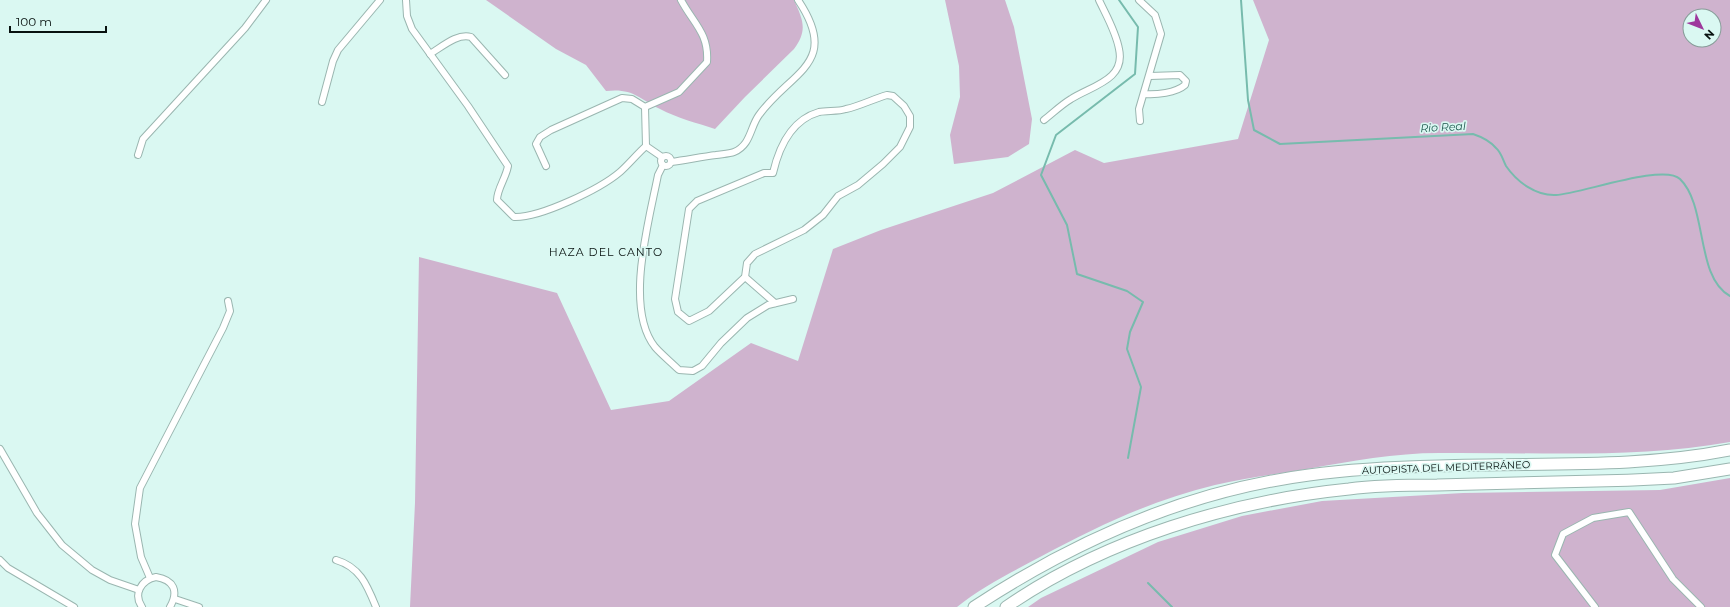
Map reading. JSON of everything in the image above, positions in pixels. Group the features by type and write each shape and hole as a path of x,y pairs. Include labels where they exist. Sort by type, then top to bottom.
{"highway":[{"name":"AUTOPISTA DEL MEDITERRÁNEO","path":"974,607 1046,562 1114,529 1191,501 1248,486 1307,475 1360,470 1439,466 1575,464 1647,461 1730,450"},
{"name":"AUTOPISTA DEL MEDITERRÁNEO","path":"1006,607 1053,580 1116,549 1194,519 1262,502 1350,488 1674,478 1730,469"}],"street":[{"path":"138,155 142,138 244,28 266,0"},
{"path":"322,102 333,61 338,50 380,0"},
{"path":"406,0 407,16 412,29 468,106 508,166 506,175 497,194 497,200 514,217 524,218 566,202 603,184 620,172 646,146 645,107"},
{"path":"645,107 679,92 707,62 707,42 701,30 681,0"},
{"path":"663,165 667,166 671,162 734,152 743,145 751,135 758,116 812,58 816,41 804,9 798,0"},
{"path":"1044,120 1069,100 1109,79 1118,67 1120,57 1119,48 1099,0"},
{"path":"1139,0 1155,15 1160,26 1159,44 1139,109 1140,121"},
{"path":"430,54 455,39 465,35 471,36 505,75"},
{"path":"1144,94 1181,89 1186,85 1184,76 1180,74 1150,76"},
{"path":"887,95 893,96 904,106 910,116 910,127 900,147 883,164 858,185 838,196 823,215 804,230 756,254 747,263 745,277 709,311 689,321 678,312 675,299 689,209 697,201 716,192 764,173 772,173 777,156 786,137 802,119 820,112 845,110 887,95"},
{"path":"546,166 536,144 540,137 551,130 622,98 632,99 645,107"},
{"path":"646,146 662,157 669,156 671,162"},
{"path":"662,157 660,161 663,165"},
{"path":"663,165 658,175 644,245 639,295 643,324 655,346 679,370 693,371 702,366 721,343 747,318 768,305 793,299"},
{"path":"745,277 775,303"},
{"path":"150,578 141,557 134,524 140,488 223,328 230,311 228,301"},
{"path":"0,449 37,513 62,545 92,570 110,580 139,590"},
{"path":"1595,607 1555,555 1563,534 1593,518 1629,512 1673,579 1701,607"},
{"path":"0,560 8,568 74,607"},
{"path":"336,560 346,563 365,580 376,607"},
{"path":"142,607 138,596 139,590 143,583 150,578 164,578 169,582 174,590 175,599 170,607"},
{"path":"175,599 199,607"}],"shaded area":[{"path":"486,0 794,0 802,19 803,30 794,49 715,129 673,115 629,92 615,90 606,91 586,65 556,49"},
{"path":"945,0 1005,0 1014,27 1032,119 1029,144 1008,157 954,164 950,135 960,97 959,66"},
{"path":"1253,0 1730,0 1730,442 1658,451 1621,453 1406,454 1356,460 1215,485 1169,498 1103,525 997,580 957,607 410,607 415,503 419,257 557,293 611,410 669,401 751,343 798,361 833,249 881,230 993,193 1075,150 1104,163 1238,139 1269,40"},
{"path":"1730,478 1730,607 1028,607 1041,598 1158,542 1242,516 1322,501 1463,493 1660,490"}],"waterway":[{"path":"1119,0 1138,27 1135,74 1056,135 1041,175 1067,225 1077,274 1127,291 1143,302 1130,332 1127,349 1141,387 1128,458"},
{"name":"Rio Real","path":"1241,0 1248,100 1254,130 1280,144 1473,134 1480,136 1494,146 1502,156 1510,172 1521,182 1534,190 1549,195 1568,193 1640,177 1671,175 1680,179 1689,191 1695,206 1706,258 1711,274 1719,287 1730,296"},
{"path":"1148,583 1172,607"}],"district":[{"name":"HAZA DEL CANTO","path":"606,252"}]}
